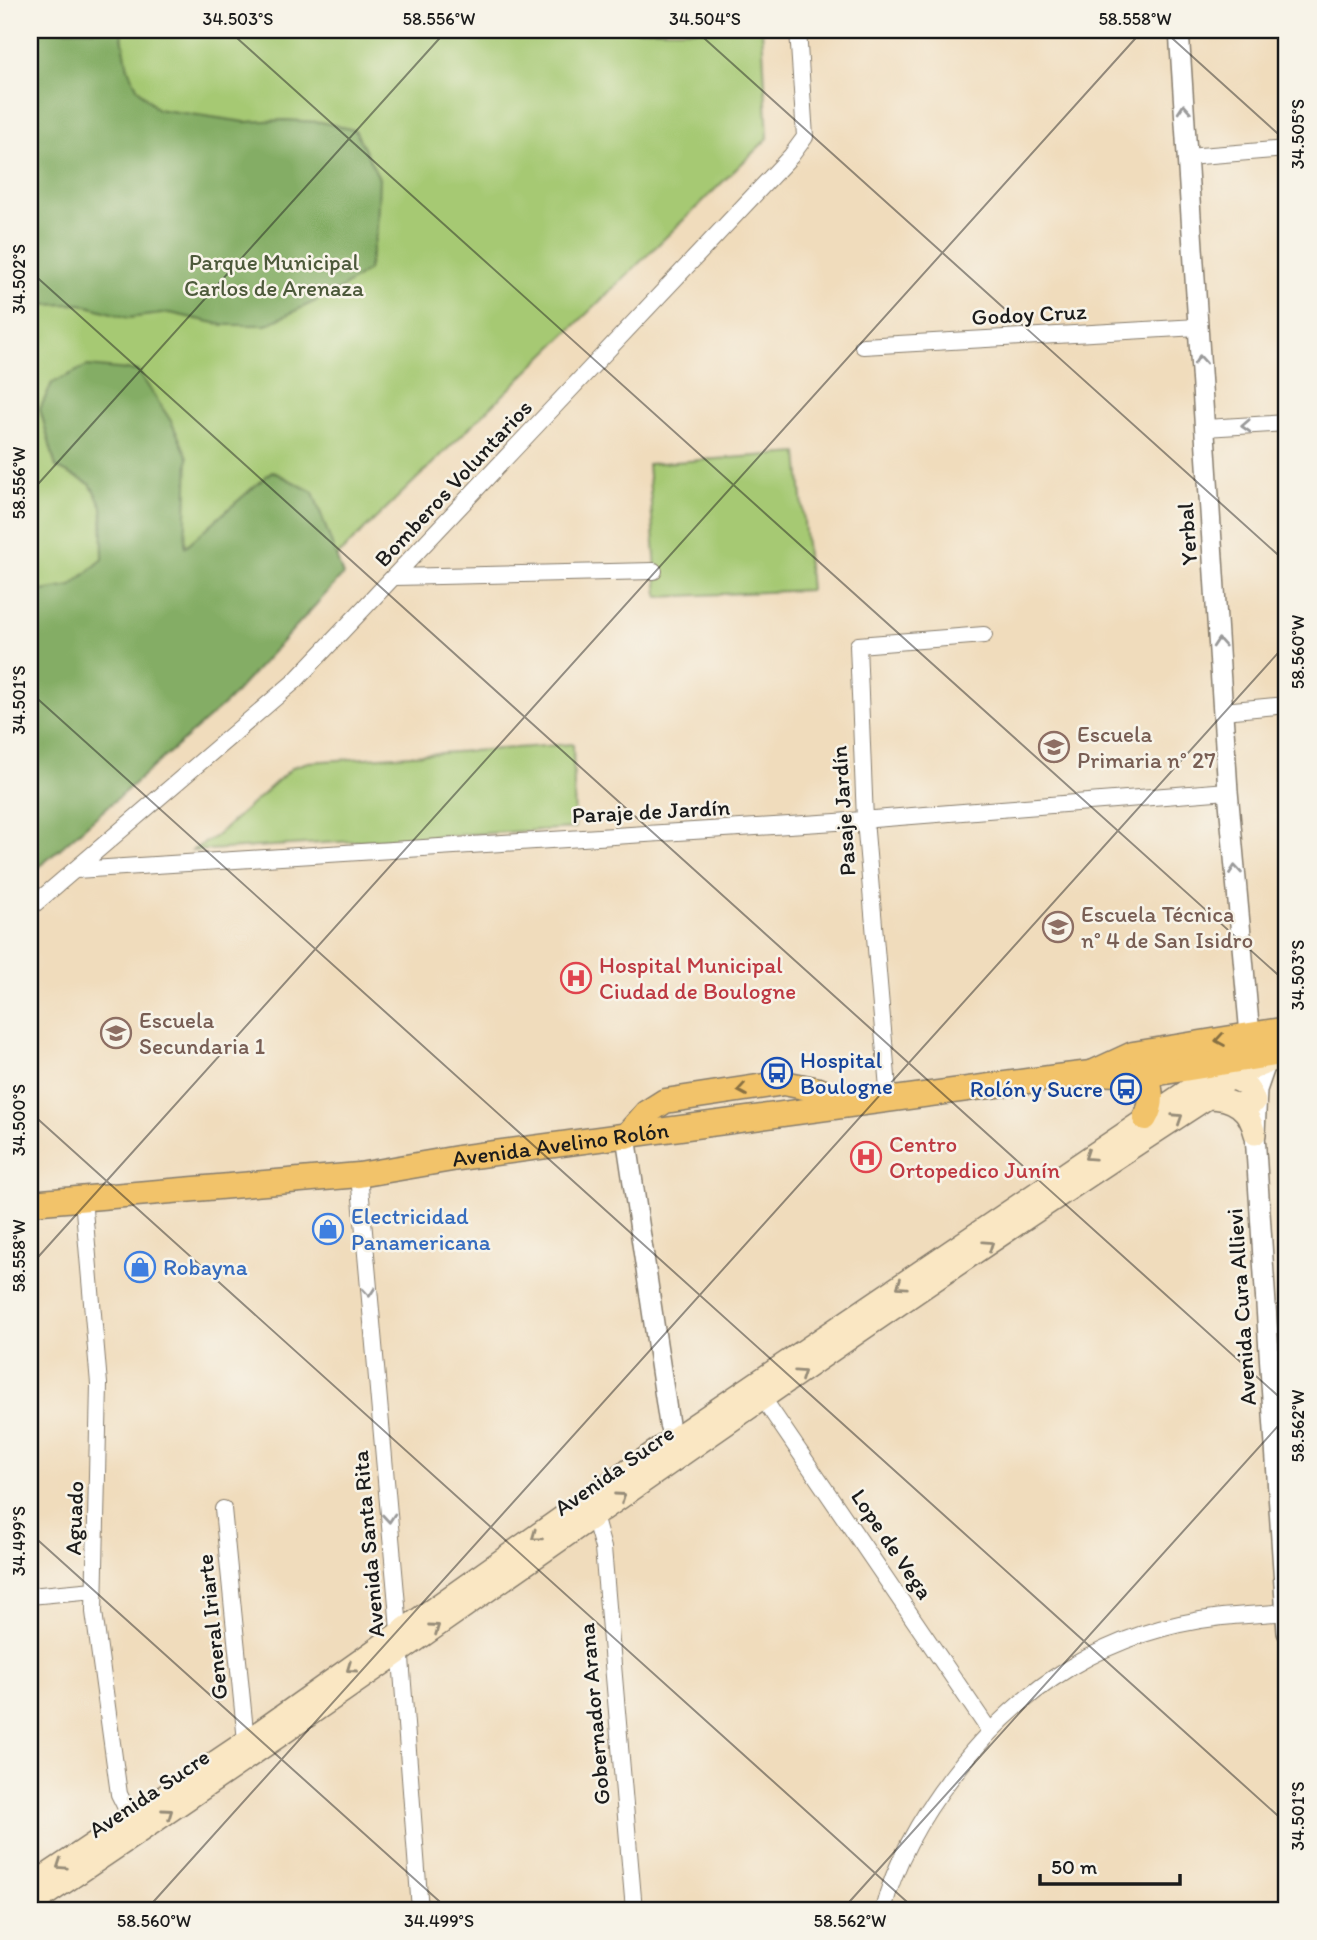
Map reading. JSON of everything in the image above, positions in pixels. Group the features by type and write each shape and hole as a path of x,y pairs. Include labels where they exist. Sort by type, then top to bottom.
{"main road":[{"name":"Avenida Avelino Rolón","path":"1091,1073 1133,1054 1287,1029"},
{"name":"Avenida Avelino Rolón","path":"30,1203 359,1175 458,1158 1091,1073 1147,1075 1280,1057"},
{"name":"Avenida Sucre","path":"758,1392 1188,1090 1230,1078 1280,1057"},
{"path":"1145,1118 1151,1108 1152,1096 1147,1075"},
{"path":"1230,1078 1247,1086 1255,1102"},
{"name":"Avenida Sucre","path":"400,1644 678,1446 1208,1098 1230,1078"},
{"path":"1208,1098 1223,1098 1235,1103 1252,1121 1255,1134"},
{"name":"Avenida Sucre","path":"30,1906 134,1826 400,1644 594,1516 678,1446"},
{"name":"Avenida Sucre","path":"30,1886 134,1826"}],"street":[{"name":"Bomberos Voluntarios","path":"30,908 295,681 791,156 805,137 798,30"},
{"name":"Yerbal","path":"1179,30 1228,791 1250,1035"},
{"path":"1187,157 1287,149"},
{"name":"Godoy Cruz","path":"863,346 1198,327"},
{"path":"1205,428 1287,423"},
{"path":"395,577 654,571"},
{"name":"Pasaje Jardín","path":"889,1100 865,820 858,645 984,635"},
{"path":"1223,711 1287,705"},
{"name":"Paraje de Jardín","path":"76,870 865,820 1228,791"},
{"name":"Avenida Cura Allievi","path":"1280,1057 1260,1077 1255,1102 1255,1134 1287,1632"},
{"path":"626,1136 669,1424 678,1446"},
{"name":"Avenida Santa Rita","path":"359,1175 420,1910"},
{"name":"Aguado","path":"82,1198 99,1384 94,1612 119,1794 134,1826"},
{"name":"Lope de Vega","path":"758,1392 989,1730"},
{"name":"General Iriarte","path":"223,1509 251,1746"},
{"name":"Gobernador Arana","path":"594,1516 603,1548 634,1910"},
{"path":"30,1596 94,1590"},
{"path":"883,1910 899,1860 940,1791 989,1730 1057,1674 1115,1645 1189,1623 1221,1617 1286,1612"}],"green space":[{"name":"Parque Municipal Carlos de Arenaza","path":"30,30 762,30 768,138 30,854"},
{"path":"30,30 121,30 128,69 138,89 157,109 245,122 321,122 355,130 379,178 377,230 368,270 339,290 266,325 223,325 170,313 128,318 81,304 30,305"},
{"path":"87,366 138,371 171,421 188,457 185,547 272,471 313,492 343,575 228,701 30,875 30,593 71,586 103,559 102,506 90,484 56,467 40,409 52,383"},
{"path":"798,453 810,590 658,597 648,464"},
{"path":"573,744 575,828 191,851 216,836 293,767 308,762"}],"place":[{"name":"Escuela Primaria n° 27","path":"1054,747"},
{"name":"Escuela Técnica n° 4 de San Isidro","path":"1058,927"},
{"name":"Hospital Municipal Ciudad de Boulogne","path":"576,978"},
{"name":"Escuela Secundaria 1","path":"116,1033"},
{"name":"Hospital Boulogne","path":"777,1073"},
{"name":"Rolón y Sucre","path":"1126,1089"},
{"name":"Centro Ortopedico Junín","path":"866,1157"},
{"name":"Electricidad Panamericana","path":"328,1229"},
{"name":"Robayna","path":"140,1267"}]}
